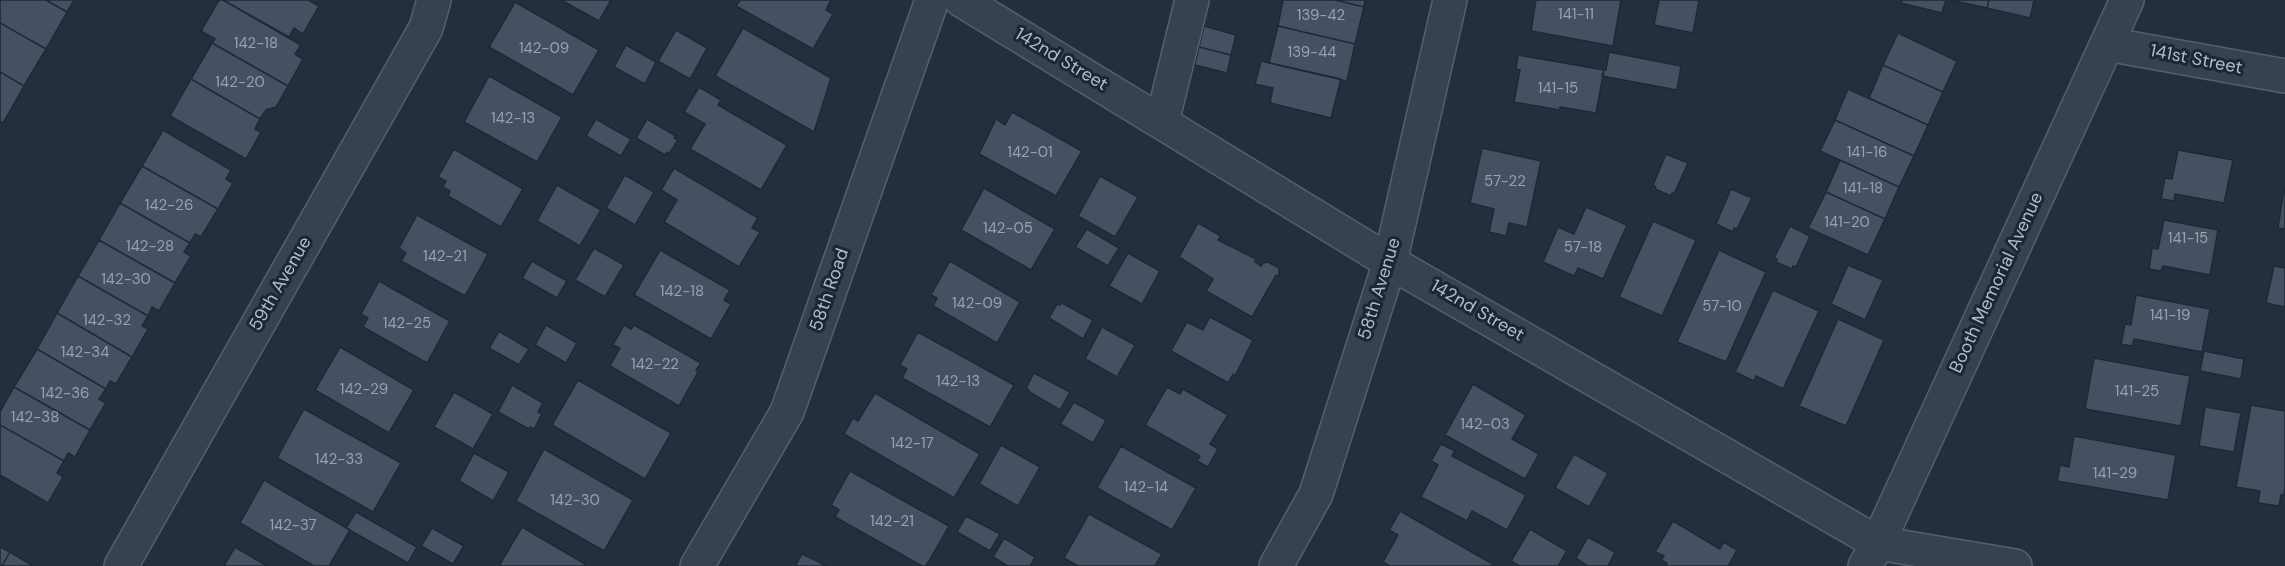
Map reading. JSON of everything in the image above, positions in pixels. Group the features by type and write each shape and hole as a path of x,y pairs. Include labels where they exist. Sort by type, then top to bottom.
{"street":[{"name":"59th Avenue","path":"121,566 426,28 434,0"},
{"name":"58th Road","path":"697,566 787,412 932,0"},
{"name":"142nd Street","path":"961,0 1871,554 2015,566"},
{"path":"1162,122 1192,0"},
{"name":"58th Avenue","path":"1276,566 1316,494 1390,262 1450,0"},
{"name":"Booth Memorial Avenue","path":"1871,554 2127,0"},
{"name":"141st Street","path":"2107,44 2285,76"}],"building":[{"path":"0,0 46,0 67,12 46,49 0,23"},
{"path":"46,0 74,0 67,12"},
{"path":"219,0 223,0 301,45 295,54 303,59 288,86 212,43 215,39 201,31"},
{"path":"223,0 308,0 319,6 303,34 294,28 289,37"},
{"path":"561,0 611,0 599,21"},
{"path":"740,0 831,0 826,10 833,14 813,49 736,6"},
{"path":"1283,0 1335,0 1364,7 1355,44 1278,26"},
{"path":"1335,0 1365,0 1364,7"},
{"path":"1536,0 1621,0 1613,46 1531,31"},
{"path":"1659,0 1699,0 1693,33 1654,25"},
{"path":"1902,0 1946,0 1942,13 1901,3"},
{"path":"1951,0 1989,0 1987,8"},
{"path":"1989,0 2034,0 2030,18 1987,8"},
{"path":"515,2 599,50 573,95 489,47"},
{"path":"0,23 46,49 24,86 0,72"},
{"path":"1204,26 1236,35 1231,55 1199,47"},
{"path":"1278,26 1355,44 1347,81 1269,63"},
{"path":"743,28 831,78 814,132 715,76"},
{"path":"676,30 707,48 690,79 658,61"},
{"path":"1898,33 1957,61 1943,92 1883,65"},
{"path":"212,43 288,86 276,107 266,110 260,119 191,79"},
{"path":"626,45 656,62 645,84 614,67"},
{"path":"1199,47 1231,55 1227,73 1195,65"},
{"path":"1609,52 1681,66 1677,90 1602,76 1606,70"},
{"path":"1518,55 1604,70 1596,113 1560,107 1560,110 1514,102 1520,70 1516,69"},
{"path":"1261,61 1341,79 1331,118 1270,103 1273,88 1255,84"},
{"path":"1883,65 1943,92 1928,125 1869,98"},
{"path":"0,72 24,86 3,123 0,121"},
{"path":"489,76 562,117 537,162 464,122"},
{"path":"191,79 260,119 255,129 261,132 246,159 170,116"},
{"path":"699,87 721,100 718,105 787,145 761,190 690,149 705,124 684,112"},
{"path":"1848,89 1928,125 1914,156 1835,120"},
{"path":"1012,112 1082,151 1056,196 979,154 996,119 1005,125"},
{"path":"596,119 631,139 621,156 586,136"},
{"path":"647,119 676,136 674,138 678,140 669,154 667,152 665,155 636,138"},
{"path":"1835,120 1914,156 1899,187 1820,151"},
{"path":"163,130 231,170 226,179 233,183 218,209 142,166"},
{"path":"1482,148 1541,161 1527,227 1509,223 1506,236 1489,232 1494,209 1470,203"},
{"path":"454,149 523,189 501,227 448,196 450,191 443,187 446,181 438,177"},
{"path":"2178,150 2233,160 2224,203 2175,194 2174,201 2161,199 2165,178 2172,179"},
{"path":"1666,154 1688,163 1671,196 1655,189 1653,185"},
{"path":"1840,160 1899,187 1885,219 1826,192"},
{"path":"142,166 218,209 201,237 195,234 190,243 120,203"},
{"path":"674,168 758,218 752,228 760,232 739,267 664,222 677,200 661,190"},
{"path":"625,175 654,192 635,225 606,208"},
{"path":"1100,176 1138,197 1115,237 1078,216"},
{"path":"557,185 601,210 580,246 537,221"},
{"path":"984,188 1055,229 1031,270 961,230"},
{"path":"1731,189 1752,198 1737,229 1734,228 1733,232 1716,224"},
{"path":"2285,189 2285,229 2278,228"},
{"path":"1826,192 1885,219 1868,255 1808,228"},
{"path":"120,203 190,243 184,252 191,256 175,283 99,240"},
{"path":"1586,207 1627,225 1603,279 1578,268 1574,276 1543,262 1558,227 1574,234"},
{"path":"417,215 488,254 465,296 401,261 406,253 399,248"},
{"path":"2164,220 2218,230 2210,275 2163,266 2161,271 2149,269 2152,248 2158,249"},
{"path":"1653,221 1696,240 1662,316 1619,297"},
{"path":"1198,223 1221,236 1218,240 1256,259 1255,262 1261,266 1268,262 1279,268 1279,277 1276,275 1252,317 1206,291 1213,279 1179,257"},
{"path":"1790,226 1810,236 1796,267 1793,266 1792,269 1776,262 1777,259 1774,258"},
{"path":"1087,229 1119,248 1108,266 1075,247"},
{"path":"99,240 175,283 159,311 152,307 148,316 78,276"},
{"path":"594,248 624,265 605,297 575,280"},
{"path":"660,250 730,290 724,300 731,304 711,339 634,295"},
{"path":"1719,250 1766,272 1726,362 1677,342"},
{"path":"1128,253 1160,271 1142,304 1109,286"},
{"path":"532,261 567,281 557,298 522,278"},
{"path":"950,261 1020,302 997,343 933,306 937,298 931,295"},
{"path":"1848,265 1883,280 1865,320 1831,304"},
{"path":"2274,266 2285,268 2285,307 2266,303"},
{"path":"78,276 148,316 142,326 148,329 132,357 57,313"},
{"path":"379,281 450,321 427,363 363,327 368,318 361,314"},
{"path":"1773,290 1819,311 1783,389 1756,376 1754,381 1735,372"},
{"path":"2136,295 2210,309 2202,352 2134,339 2132,346 2121,344 2125,324 2131,325"},
{"path":"1062,303 1093,320 1083,339 1049,318 1057,304"},
{"path":"57,313 132,357 116,384 110,381 106,389 37,349"},
{"path":"1210,317 1253,340 1235,376 1233,374 1228,383 1171,351 1187,322 1203,330"},
{"path":"1838,319 1884,340 1846,426 1799,406"},
{"path":"546,325 577,343 566,363 535,345"},
{"path":"624,325 631,329 634,325 701,363 679,406 610,366 620,348 613,345"},
{"path":"1102,327 1135,345 1117,377 1085,359"},
{"path":"499,331 529,349 519,365 489,348"},
{"path":"918,332 1014,385 990,427 902,378 907,369 900,365"},
{"path":"340,347 414,390 389,433 315,390"},
{"path":"37,349 106,389 99,399 106,403 90,430 14,387"},
{"path":"2204,351 2244,359 2241,379 2200,371"},
{"path":"2094,358 2190,376 2181,426 2085,409"},
{"path":"1034,373 1070,392 1060,410 1028,391 1026,388"},
{"path":"578,380 671,433 645,479 552,425"},
{"path":"1473,384 1526,415 1512,439 1539,454 1525,479 1445,435"},
{"path":"512,385 543,403 538,412 542,414 534,429 530,427 529,429 498,412"},
{"path":"14,387 90,430 75,457 68,453 64,461 0,425 0,412"},
{"path":"1167,387 1180,394 1183,389 1228,415 1210,444 1218,449 1208,467 1197,461 1200,456 1145,425"},
{"path":"454,392 493,414 473,449 434,427"},
{"path":"875,393 980,454 954,498 844,434 853,418 858,421"},
{"path":"1074,402 1106,420 1093,443 1060,424"},
{"path":"2251,405 2285,411 2285,488 2279,506 2258,503 2260,491 2236,487"},
{"path":"2205,407 2241,413 2234,452 2199,446"},
{"path":"304,409 401,463 373,512 277,458"},
{"path":"0,425 64,461 57,473 63,477 48,503 0,475"},
{"path":"2074,436 2176,455 2168,500 2057,481 2060,465 2069,467"},
{"path":"1441,444 1455,451 1452,456 1526,495 1507,530 1472,511 1467,521 1421,497 1438,465 1431,461"},
{"path":"1001,445 1040,467 1018,506 979,484"},
{"path":"1121,446 1196,488 1172,530 1097,488"},
{"path":"544,449 633,500 604,551 516,501"},
{"path":"474,453 509,472 493,501 459,481"},
{"path":"1574,454 1608,473 1589,507 1555,488"},
{"path":"850,471 949,526 926,566 922,566 835,517 839,510 831,505"},
{"path":"264,480 350,530 329,566 314,566 240,523"},
{"path":"1400,511 1496,566 1390,566 1383,562 1398,535 1389,530"},
{"path":"356,512 417,547 408,563 346,528"},
{"path":"1089,514 1162,554 1155,566 1078,566 1064,558"},
{"path":"966,516 1000,534 990,551 957,532"},
{"path":"1673,521 1720,549 1724,542 1737,550 1728,566 1665,566 1667,563 1661,560 1664,556 1655,552"},
{"path":"522,527 585,564 584,566 499,566"},
{"path":"432,528 464,546 453,564 421,546"},
{"path":"1530,529 1567,551 1558,566 1519,566 1511,561"},
{"path":"1588,537 1615,552 1608,566 1588,566 1576,558"},
{"path":"1004,538 1035,557 1030,566 1008,566 993,557"},
{"path":"0,547 10,552 2,566 0,566"},
{"path":"235,547 267,566 224,566"},
{"path":"10,552 33,566 2,566"},
{"path":"802,554 817,561 826,566 795,566"}]}
